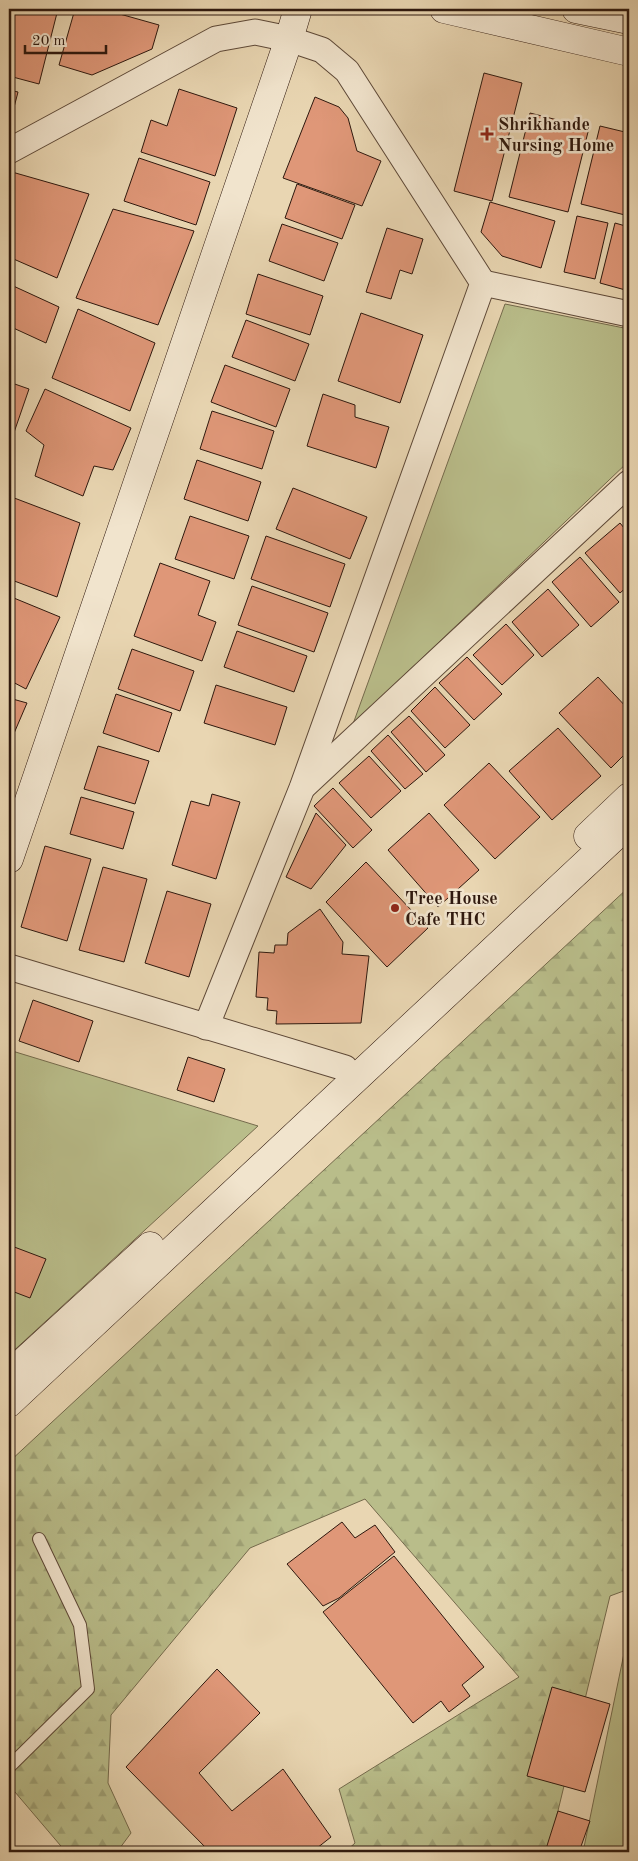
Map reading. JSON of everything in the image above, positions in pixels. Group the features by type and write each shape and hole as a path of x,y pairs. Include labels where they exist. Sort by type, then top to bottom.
{"main road":[{"path":"9,859 290,39 298,9"},
{"path":"444,9 629,52"},
{"path":"576,9 629,20"},
{"path":"9,1375 345,1068 629,797"},
{"path":"9,1403 629,824"}],"street":[{"path":"9,151 216,39 255,32 290,39 322,50 347,71 483,283 629,314"},
{"path":"206,1027 302,788 483,283"},
{"path":"302,788 629,483"},
{"path":"9,967 345,1068"}],"lane":[{"path":"9,1767 88,1690 80,1625 39,1539"}],"green space":[{"path":"505,304 629,329 629,461 353,724"},
{"path":"629,887 629,1589 610,1596 548,1852 345,1852 355,1843 339,1789 519,1677 365,1499 250,1548 111,1715 108,1783 131,1833 117,1852 66,1852 9,1785 9,1462"},
{"path":"9,1050 258,1126 9,1355"},
{"path":"628,1634 629,1852 583,1852"}],"building":[{"path":"14,9 58,9 39,84 9,76 9,28"},
{"path":"75,9 102,9 159,25 152,49 92,75 59,65"},
{"path":"484,73 522,83 492,201 454,191"},
{"path":"179,89 237,108 215,176 141,152 151,120 167,126"},
{"path":"9,90 18,92 11,119 9,120"},
{"path":"315,97 339,107 348,118 357,151 381,161 362,206 283,178"},
{"path":"530,113 589,128 568,212 509,197"},
{"path":"600,126 629,133 629,216 581,204"},
{"path":"139,158 210,182 196,225 124,201"},
{"path":"12,172 89,194 57,278 9,257 9,180"},
{"path":"297,184 355,205 342,239 285,218"},
{"path":"490,202 555,221 541,268 502,256 481,232"},
{"path":"113,209 194,231 158,325 76,298"},
{"path":"577,216 608,223 595,279 564,272"},
{"path":"615,223 629,227 629,291 600,283"},
{"path":"282,224 338,243 324,281 269,261"},
{"path":"387,228 423,239 412,274 400,270 391,299 366,292"},
{"path":"258,274 323,296 310,335 246,314"},
{"path":"9,284 59,307 46,343 9,326"},
{"path":"78,309 155,343 130,411 52,378"},
{"path":"361,313 423,335 400,403 338,381"},
{"path":"246,320 309,344 295,381 232,357"},
{"path":"225,365 290,389 276,427 211,402"},
{"path":"9,382 29,389 9,447"},
{"path":"45,389 131,428 113,470 94,466 83,496 35,476 44,445 26,431"},
{"path":"323,394 355,405 355,417 389,427 376,468 307,446"},
{"path":"212,411 274,431 262,469 200,449"},
{"path":"197,460 261,482 248,521 184,499"},
{"path":"293,488 367,517 350,559 276,529"},
{"path":"9,496 80,523 57,597 9,579"},
{"path":"190,516 249,536 234,579 175,559"},
{"path":"620,523 629,534 629,585 620,593 585,553"},
{"path":"266,536 345,564 330,607 251,579"},
{"path":"580,557 619,602 591,627 552,582"},
{"path":"160,563 210,581 198,615 216,622 202,661 134,636"},
{"path":"252,586 328,613 314,652 238,625"},
{"path":"548,589 579,625 542,657 512,622"},
{"path":"9,596 60,617 26,689 9,680"},
{"path":"506,624 534,655 502,685 473,655"},
{"path":"237,631 307,656 294,692 224,667"},
{"path":"132,649 194,671 180,711 118,689"},
{"path":"467,657 502,694 474,720 439,683"},
{"path":"598,677 629,710 629,750 611,768 559,713"},
{"path":"216,685 287,707 275,745 204,723"},
{"path":"435,687 470,725 445,748 411,711"},
{"path":"116,694 172,713 159,752 103,733"},
{"path":"9,698 27,703 9,745"},
{"path":"409,716 445,755 426,772 391,732"},
{"path":"558,728 601,776 552,820 509,771"},
{"path":"388,735 423,774 405,789 371,751"},
{"path":"98,746 149,761 135,804 84,789"},
{"path":"369,756 401,791 371,818 339,783"},
{"path":"489,763 540,817 495,859 444,805"},
{"path":"333,788 372,830 353,848 314,806"},
{"path":"212,794 240,802 216,879 172,865 191,801 209,806"},
{"path":"81,797 134,812 123,849 70,834"},
{"path":"316,813 346,845 311,889 286,877"},
{"path":"429,813 479,870 438,907 388,850"},
{"path":"45,846 91,859 67,941 21,927"},
{"path":"366,862 428,928 387,967 326,902"},
{"path":"103,867 147,879 124,962 79,950"},
{"path":"167,891 211,904 189,977 145,963"},
{"path":"320,909 343,942 342,954 369,956 361,1023 276,1024 277,1011 267,1010 268,998 256,997 259,952 274,953 275,945 287,945 288,933"},
{"path":"33,1000 93,1021 79,1062 19,1041"},
{"path":"188,1057 225,1069 214,1102 177,1090"},
{"path":"9,1245 46,1259 30,1298 9,1290"},
{"path":"342,1522 355,1538 375,1525 395,1552 339,1598 323,1606 287,1564"},
{"path":"394,1556 484,1667 462,1685 470,1696 449,1712 441,1701 413,1723 323,1612"},
{"path":"217,1669 260,1713 199,1773 232,1811 283,1769 331,1837 312,1852 210,1852 126,1767"},
{"path":"552,1687 610,1704 585,1792 527,1776"},
{"path":"558,1811 590,1821 579,1852 545,1852"}],"place":[{"name":"Shrikhande Nursing Home","path":"487,134"},
{"name":"Tree House Cafe THC","path":"395,908"}]}
